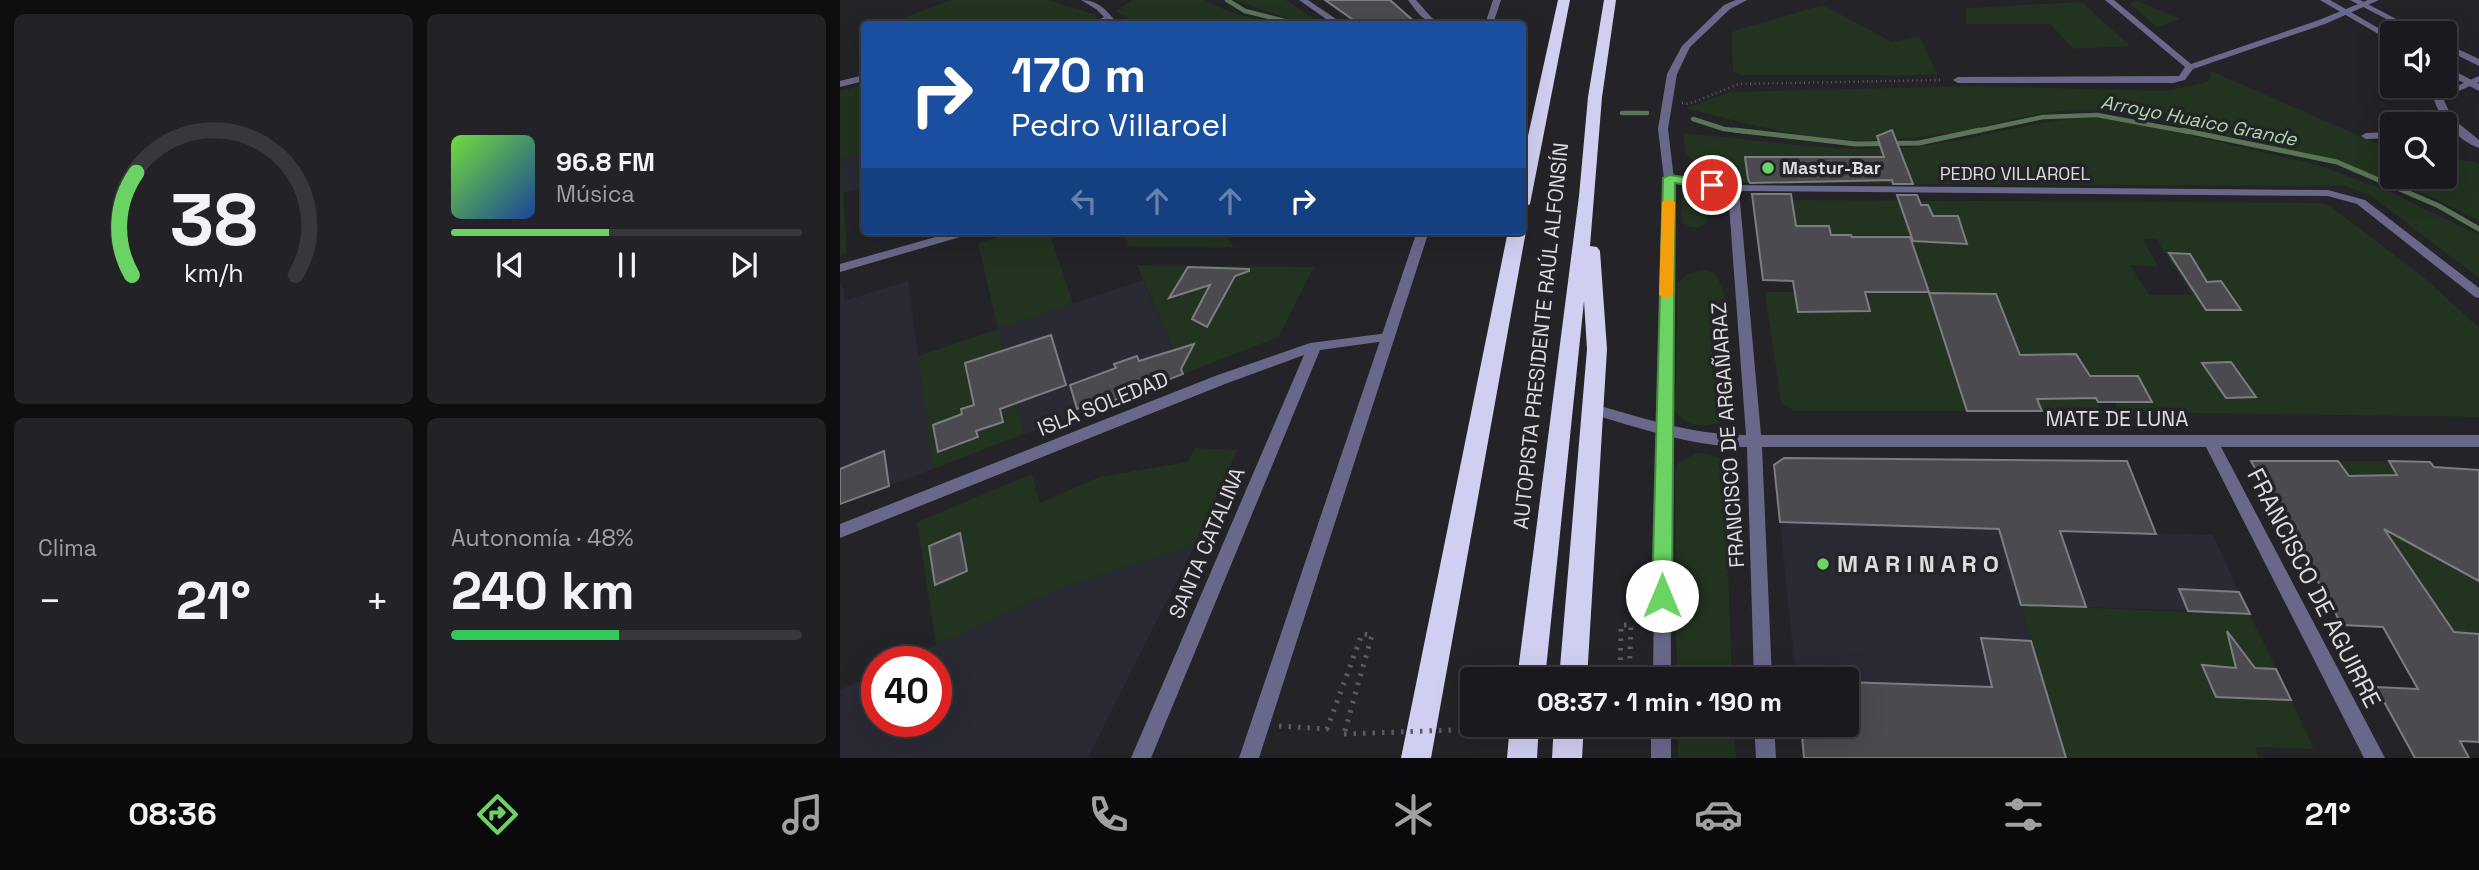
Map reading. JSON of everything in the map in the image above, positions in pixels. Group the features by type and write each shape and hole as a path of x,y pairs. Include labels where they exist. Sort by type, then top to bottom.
{"highway":[{"name":"AUTOPISTA PRESIDENTE RAÚL ALFONSÍN","path":"1526,183 1564,0"},
{"name":"AUTOPISTA PRESIDENTE RAÚL ALFONSÍN","path":"1532,667 1587,196 1595,97 1611,3"},
{"path":"1574,667 1597,349 1587,196"},
{"name":"AUTOPISTA PRESIDENTE RAÚL ALFONSÍN","path":"1416,758 1516,235"},
{"path":"1521,758 1523,737"},
{"path":"1567,758 1568,737"}],"street":[{"path":"1085,0 1099,7 1111,21"},
{"path":"1303,0 1332,19"},
{"path":"1412,0 1432,21"},
{"path":"1490,21 1497,0"},
{"path":"1662,667 1663,430 1669,178 1663,129 1672,75 1686,46 1727,7 1743,0"},
{"path":"2109,0 2190,67"},
{"path":"2324,0 2380,32"},
{"path":"1958,80 2173,80 2182,78 2190,67 2345,12 2358,2 2375,0"},
{"path":"2358,2 2395,21"},
{"path":"2457,52 2479,63"},
{"path":"2457,75 2476,84"},
{"path":"840,84 861,79"},
{"path":"2476,84 2438,97 2444,116 2460,133 2479,145"},
{"path":"2366,136 2380,135"},
{"name":"PEDRO VILLAROEL","path":"1669,178 1733,188 2328,193 2361,202 2479,294"},
{"name":"FRANCISCO DE ARGAÑARAZ","path":"1733,188 1754,441 1763,667"},
{"path":"840,268 956,235"},
{"path":"1249,758 1422,235"},
{"name":"ISLA SOLEDAD","path":"840,531 1220,380 1315,346 1388,337"},
{"name":"SANTA CATALINA","path":"1141,758 1315,346"},
{"name":"MATE DE LUNA","path":"1593,410 1663,430 1728,441 2479,441"},
{"name":"FRANCISCO DE AGUIRRE","path":"2210,440 2375,758"},
{"path":"1661,737 1661,758"},
{"path":"1765,737 1766,758"}],"path":[{"path":"1667,102 1689,104 1739,84 1958,80"},
{"path":"1620,667 1622,625 1631,625 1629,667"},
{"path":"1259,725 1327,729 1362,634 1372,635 1343,734 1460,730"}],"shaded area":[{"path":"861,154 861,188 843,193 841,159"},
{"path":"1143,280 1173,351 1139,361 1137,356 1115,364 1116,370 1097,377 1107,403 1024,434 998,329"},
{"path":"908,281 933,469 889,486 884,451 840,469 840,285 843,284 844,301"},
{"path":"1780,522 2213,535 2239,592 2180,589 2188,611 2086,607 2066,549 2005,547 2031,641 1981,638 1992,688 1859,683 1859,667 1795,667"},
{"path":"1195,545 1088,758 840,758 840,690 861,680 861,737 952,737 952,646 934,646 1061,588"}],"green space":[{"path":"951,0 1048,0 1097,15 1095,19 1085,21 895,21"},
{"path":"1132,0 1205,0 1228,11 1263,21 1133,21 1115,11"},
{"path":"1234,0 1286,0 1318,21 1294,21"},
{"path":"2135,0 2180,19 2157,27 2131,5"},
{"path":"2082,2 2130,46 2074,49 2050,24 1966,24 1966,8"},
{"path":"1823,5 1892,42 1919,36 1938,75 1740,75 1733,72 1731,33"},
{"path":"2211,71 2380,145 2380,177 2310,155 2117,112 2058,111 1955,132 1908,138 1845,140 1791,133 1685,108 1731,92 1975,86 2165,91 2209,80"},
{"path":"861,86 861,154 841,159 847,253 840,255 840,91"},
{"path":"2064,120 2123,120 2318,165 2390,192 2479,235 2479,278 2370,195 2345,186 1740,183 1731,178 1713,178 1686,154 1683,133 1802,146 1892,149 1943,143"},
{"path":"2457,159 2479,163 2479,221 2412,189 2457,189"},
{"path":"1689,188 1706,193 1707,224 1700,227 1694,228 1682,222 1681,191"},
{"path":"1792,200 2321,203 2330,206 2427,280 2479,328 2479,417 2119,412 2102,377 2068,394 2071,398 2096,398 2102,412 2042,411 1996,294 1930,293 1967,411 1794,411 1781,403 1765,292 1929,291 1909,235 1756,235 1753,209 1794,214","holes":["2143,239 2156,239 2192,295 2149,295 2130,265 2158,267"]},
{"path":"1005,235 1050,235 1073,304 998,329 978,243"},
{"path":"1124,235 1226,235 1233,247 1129,246"},
{"path":"1137,265 1314,267 1279,337 1183,374"},
{"path":"1701,270 1713,272 1720,283 1728,315 1730,353 1730,403 1727,413 1722,420 1704,426 1686,421 1673,407 1676,386 1677,283 1687,275"},
{"path":"998,329 1024,434 933,469 918,356"},
{"path":"1195,448 1237,450 1195,545 1061,588 936,645 917,522 1032,474 1040,503 1099,477 1187,462"},
{"path":"1696,453 1708,454 1726,463 1731,473 1728,569 1732,667 1677,667 1675,471 1678,463"},
{"path":"2338,461 2389,461 2397,475 2380,513 2402,540 2439,540 2479,577 2479,676 2453,630"},
{"path":"2021,605 2250,614 2276,669 2255,668 2247,657 2234,655 2236,668 2203,665 2216,697 2291,700 2314,749 2255,747 2259,758 2066,758"},
{"path":"1678,737 1735,737 1736,758 1678,758"}],"building":[{"path":"1325,0 1390,0 1414,21 1355,21"},
{"path":"1892,130 1913,184 1893,184 1892,180 1750,183 1748,179 1745,157 1884,157 1877,136"},
{"path":"1752,194 1791,194 1796,226 1829,226 1831,235 1910,237 1929,292 1865,292 1870,311 1798,312 1793,281 1763,280"},
{"path":"1897,195 1917,195 1921,205 1928,205 1933,216 1958,216 1967,244 1913,241"},
{"path":"2169,253 2190,254 2207,282 2221,281 2241,310 2206,310"},
{"path":"1188,267 1249,269 1235,276 1207,327 1192,319 1210,285 1169,298"},
{"path":"1929,293 1996,294 2020,355 2076,354 2090,376 2138,376 2152,402 2098,402 2096,398 2037,399 2042,411 1967,411"},
{"path":"1051,335 1066,385 1000,409 1003,422 976,431 978,437 938,452 933,425 962,414 961,409 974,405 965,363"},
{"path":"1194,344 1181,369 1183,374 1107,403 1105,398 1077,409 1070,385 1116,368 1114,364 1137,356 1139,361"},
{"path":"2231,362 2256,397 2226,398 2202,363"},
{"path":"884,451 889,486 840,504 840,469"},
{"path":"1784,458 2127,461 2156,534 2060,531 2086,607 2021,605 1999,529 1780,522 1774,465"},
{"path":"2251,461 2338,461 2349,476 2397,475 2389,461 2430,462 2434,467 2479,470 2479,581 2384,529 2454,632 2479,634 2479,742 2460,741 2469,758 2415,758 2376,687 2418,689 2383,627 2342,625"},
{"path":"960,533 967,571 935,585 929,546"},
{"path":"2179,589 2239,592 2250,614 2188,611"},
{"path":"2227,631 2255,668 2276,669 2291,700 2216,697 2202,665 2236,668"},
{"path":"1981,638 2031,641 2066,758 1804,758 1802,737 1859,737 1859,682 1992,687"}],"waterway":[{"path":"1227,0 1245,11 1285,21"},
{"path":"1622,113 1647,113"},
{"name":"Arroyo Huaico Grande","path":"1972,132 2043,117 2097,115 2189,132"},
{"name":"Arroyo Huaico Grande","path":"1693,119 1724,129 1750,132"},
{"name":"Arroyo Huaico Grande","path":"1734,130 1856,144 1919,143 1980,130"},
{"name":"Arroyo Huaico Grande","path":"2182,130 2337,162 2439,206 2479,229"}],"slow traffic":[{"path":"1666,295 1668,202"}],"place":[{"name":"Mastur-Bar","path":"1768,168"},
{"name":"M A R I N A R O","path":"1823,564"}],"route":[{"path":"1662,596 1669,178 1712,185"}]}
